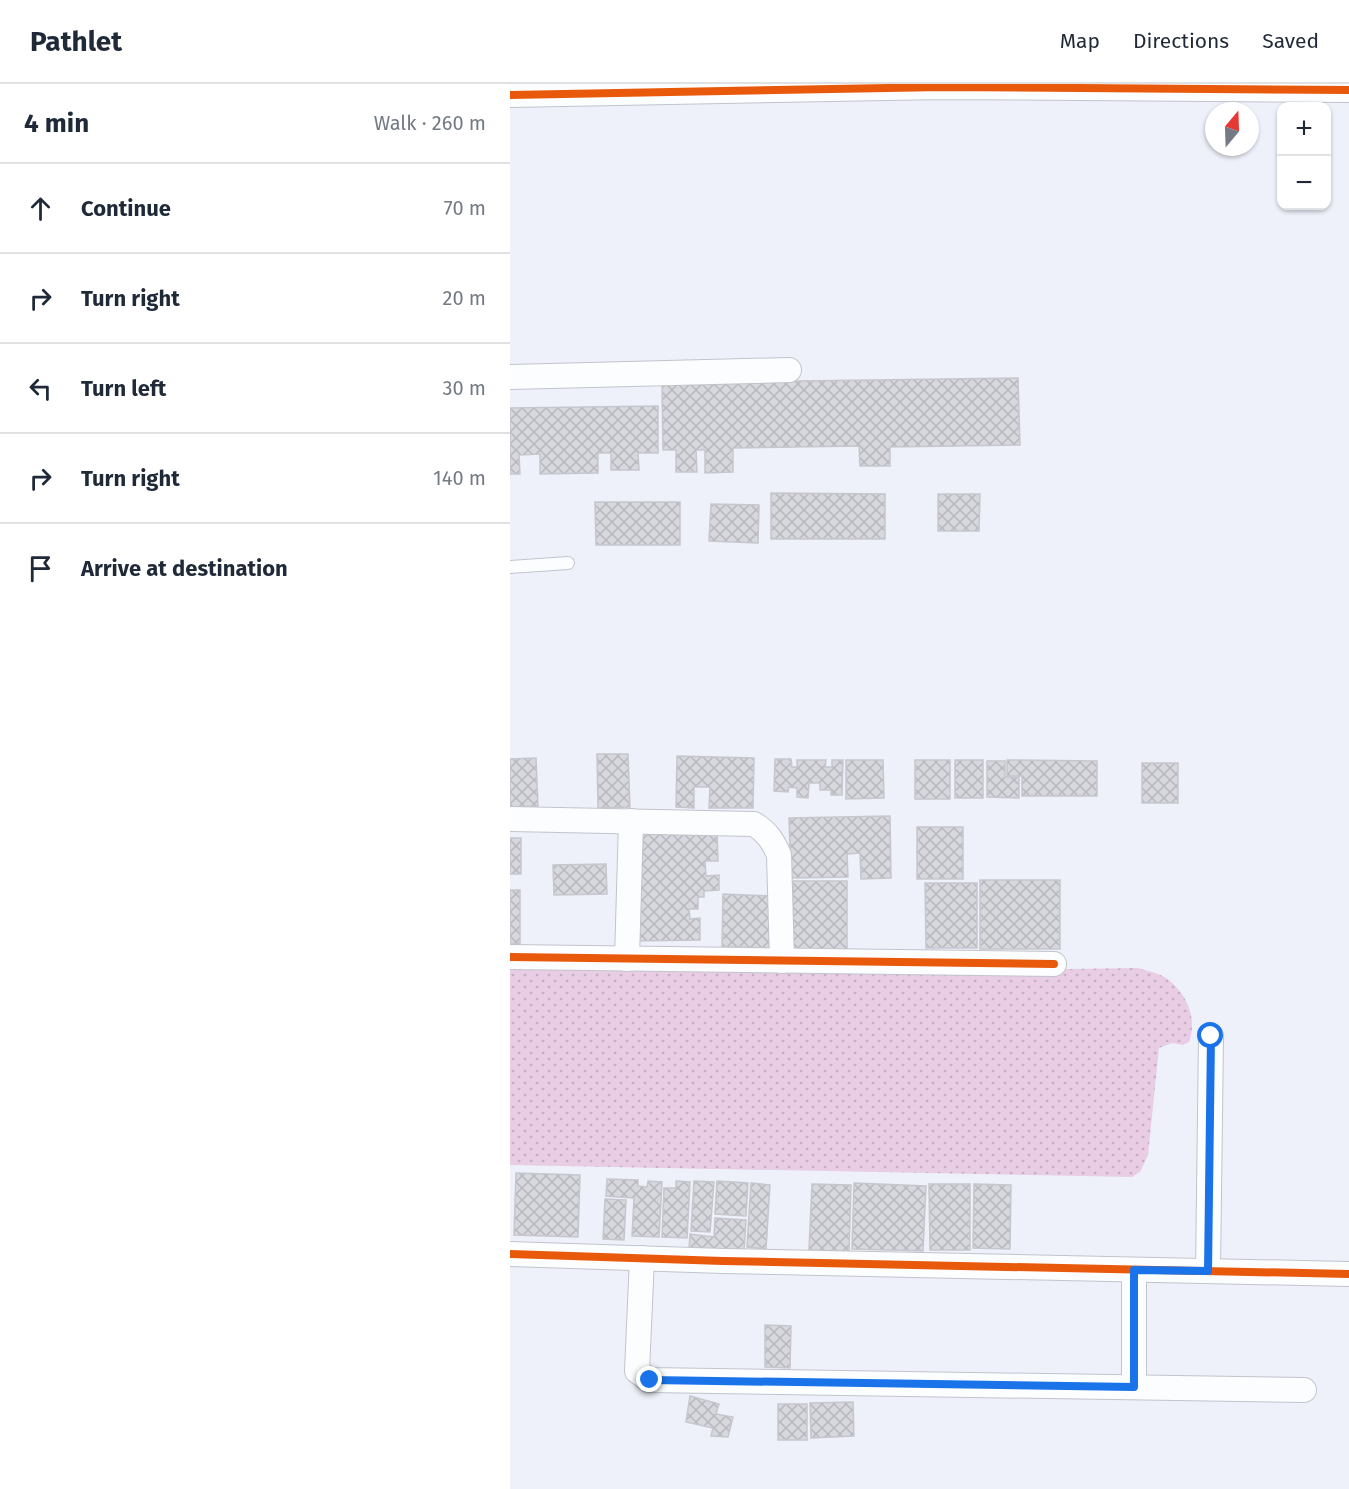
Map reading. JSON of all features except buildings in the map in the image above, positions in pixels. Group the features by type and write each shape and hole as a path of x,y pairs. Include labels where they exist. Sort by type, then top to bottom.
{"street":[{"path":"510,95 943,87 1349,90"},
{"path":"510,376 789,370"},
{"path":"510,819 754,824 773,841 779,855 782,961"},
{"path":"627,959 631,822"},
{"path":"510,957 1054,964"},
{"path":"1208,1271 1211,1036"},
{"path":"510,1254 1349,1274"},
{"path":"642,1258 637,1371 650,1380 1304,1390"},
{"path":"1134,1270 1134,1387"}],"lane":[{"path":"510,567 568,563"}],"shaded area":[{"path":"510,967 871,972 1138,968 1163,976 1173,984 1188,1006 1192,1024 1189,1042 1183,1045 1172,1043 1159,1048 1148,1155 1140,1172 1132,1177 510,1165"}],"cycle path":[{"path":"510,95 943,87 1349,90"},
{"path":"510,957 1054,964"},
{"path":"510,1254 723,1261 1349,1274"}],"route":[{"path":"650,1380 1134,1387 1134,1270 1208,1271 1211,1036"}]}
